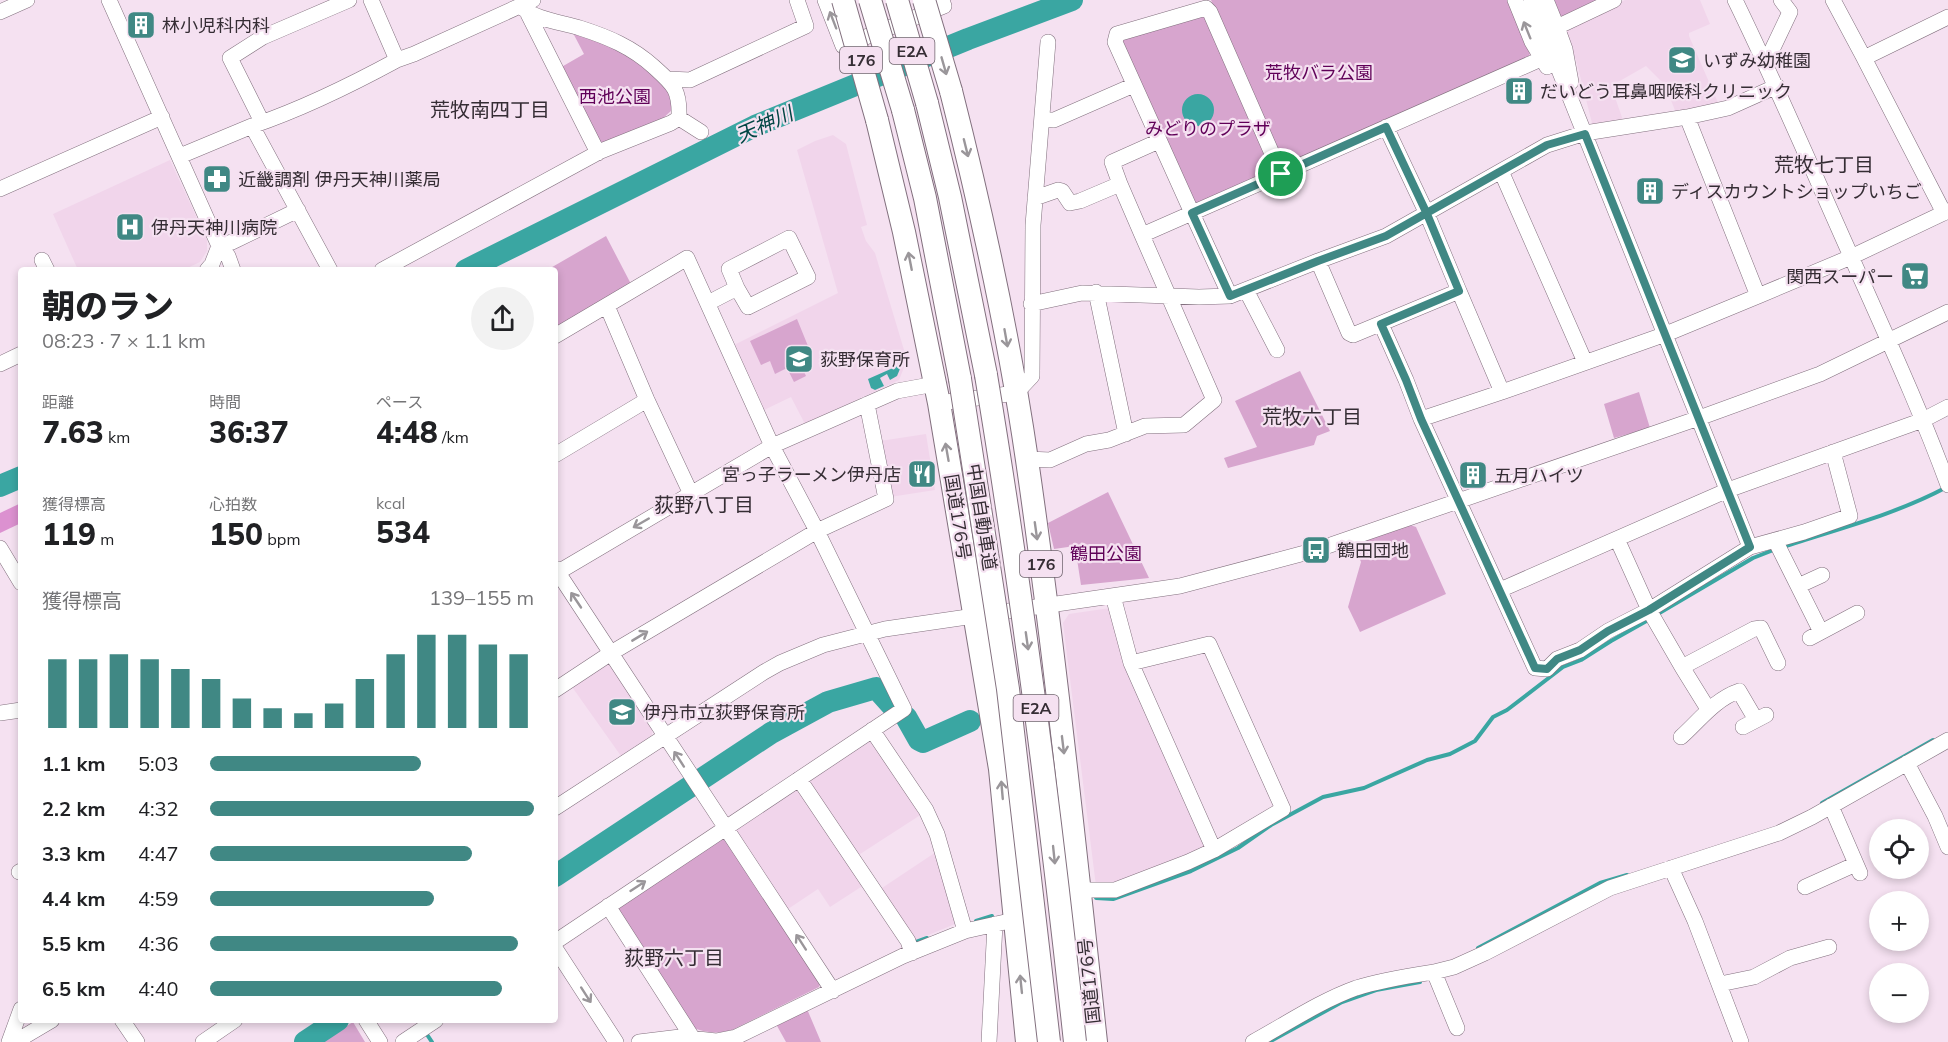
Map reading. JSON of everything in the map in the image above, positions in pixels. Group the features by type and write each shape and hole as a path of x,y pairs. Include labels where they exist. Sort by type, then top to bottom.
{"highway":[{"name":"国道176号","path":"841,0 853,32 877,120 904,232 937,394 1000,769 1004,922 1027,1042"},
{"name":"中国自動車道","path":"870,0 903,110 925,198 960,379 1008,689 1049,1042"},
{"name":"中国自動車道","path":"897,0 927,103 950,196 986,375 1012,532 1033,686 1075,1042"},
{"name":"国道176号","path":"925,0 976,188 1027,459 1046,604 1096,1042"}],"street":[{"path":"110,0 219,246 228,256 232,267"},
{"path":"328,267 257,124 230,58 263,37 349,0"},
{"path":"372,0 397,60"},
{"path":"668,79 690,80 806,26 797,0"},
{"path":"825,0 843,46 944,6 942,0"},
{"path":"1515,0 1576,109 1750,547"},
{"path":"1531,0 1547,57"},
{"path":"1546,0 1565,49 1576,109"},
{"path":"1557,27 1614,0"},
{"path":"1735,0 1764,58 1889,340 1948,485"},
{"path":"1421,419 1666,334 1851,256 1946,212 1833,0"},
{"path":"0,12 20,1"},
{"path":"1764,58 1771,52 1788,4"},
{"path":"180,156 363,78 397,60 527,7 613,40 642,57 668,79 679,96 679,117"},
{"path":"527,7 598,153"},
{"path":"1230,296 1115,42 1117,34 1206,8 1210,12 1281,174"},
{"path":"1864,58 1948,17"},
{"path":"558,571 772,446 897,391 937,394 1016,393 1032,376 1031,304 1035,198 1048,42"},
{"path":"1142,235 1547,57"},
{"path":"1043,119 1054,120 1134,85"},
{"path":"1031,304 1068,295 1096,292 1169,296 1230,296 1386,236 1547,145 1585,134 1728,108 1776,86"},
{"path":"0,189 162,117"},
{"path":"388,267 598,153 671,123 679,117"},
{"path":"679,117 701,132"},
{"path":"1687,117 1758,296"},
{"path":"1386,127 1427,214 1502,392"},
{"path":"1027,459 1050,460 1086,444 1109,440 1145,426 1184,425 1214,400 1112,162 1159,141"},
{"path":"1501,171 1585,362"},
{"path":"1035,198 1058,190 1062,191 1070,202 1080,201 1120,184"},
{"path":"219,246 298,210"},
{"path":"789,238 808,277 748,307 737,288 729,269 789,238"},
{"path":"210,267 219,246"},
{"path":"558,334 687,258 772,446 817,531 904,709 558,940"},
{"path":"1318,261 1349,333 1353,335 1459,291"},
{"path":"708,303 737,288"},
{"path":"1246,290 1277,350"},
{"path":"1096,292 1126,434"},
{"path":"607,306 647,400 691,494"},
{"path":"558,806 780,663 823,645 866,633 974,615 1180,586 1316,550 1820,374 1948,312"},
{"path":"1381,324 1421,419 1535,668 1547,669 1557,659 1580,650 1608,631 1649,610 1750,547 1850,516 1833,452"},
{"path":"0,364 18,355"},
{"path":"558,453 647,400"},
{"path":"558,688 611,653 817,531 886,499 867,404"},
{"path":"1500,590 1728,490 1923,420 1948,407"},
{"path":"1617,539 1649,610 1708,709"},
{"path":"1775,540 1798,586 1815,635 1857,613"},
{"path":"0,548 5,567 18,579"},
{"path":"558,575 833,991"},
{"path":"1798,586 1822,575"},
{"path":"1113,596 1131,663 1214,850"},
{"path":"1682,667 1754,629 1766,626 1778,663"},
{"path":"1079,890 1115,890 1188,862 1214,850 1283,809 1209,644 1131,663"},
{"path":"1681,737 1706,715 1708,709 1739,691 1755,720"},
{"path":"0,713 18,710"},
{"path":"872,730 926,810 937,834 965,931"},
{"path":"1253,1042 1331,999 1355,989 1380,981 1434,972 1470,961 1600,892 1772,836 1831,806 1948,740"},
{"path":"1907,763 1935,816 1948,847"},
{"path":"799,779 908,941 912,953"},
{"path":"1809,882 1858,869 1831,806"},
{"path":"1671,868 1695,921 1741,1042"},
{"path":"608,906 692,1037"},
{"path":"639,1042 692,1037 716,1041 736,1037 912,953 965,931 1004,922 989,1042"},
{"path":"1720,984 1754,977 1790,958 1829,947"},
{"path":"558,953 616,1042"},
{"path":"1434,972 1457,1028"},
{"path":"9,1042 18,1016"},
{"path":"15,1042 47,1023"},
{"path":"124,1023 137,1042"},
{"path":"203,1042 231,1023"},
{"path":"368,1023 381,1042"},
{"path":"403,1042 428,1025"}],"shaded area":[{"path":"1625,0 1700,0 1710,24 1689,33 1689,36 1719,105 1676,113 1665,85 1646,66 1611,86 1624,123 1593,127 1576,60 1566,36 1568,27"},
{"path":"1198,94 1209,99 1214,110 1209,121 1198,126 1187,121 1182,110 1187,99"},
{"path":"833,135 846,144 867,225 861,227 866,241 875,253 907,360 899,380 805,424 791,397 764,410 734,345 838,293 797,150"},
{"name":"伊丹天神川病院","path":"170,160 207,240 207,251 200,262 189,267 77,267 53,214"},
{"path":"902,364 897,376 890,380 887,374 880,378 884,386 875,390 871,388 868,379"},
{"path":"926,434 935,490 890,497 880,441"},
{"path":"18,504 18,524 0,533 0,513"},
{"path":"1110,608 1204,845 1203,851 1111,886 1096,886 1063,623 1069,614"},
{"path":"604,662 611,664 652,728 652,735 621,756 570,684"},
{"path":"867,740 874,742 922,814 857,856 809,785 810,778"},
{"path":"794,789 801,791 864,885 830,907 818,889 785,911 735,834 736,828"},
{"path":"936,852 955,924 914,941 879,890"}],"green space":[{"name":"荒牧バラ公園","path":"1211,0 1510,0 1530,52 1529,57 1285,164 1280,162"},
{"path":"1551,0 1602,0 1564,19 1558,18"},
{"name":"みどりのプラザ","path":"1203,14 1275,169 1198,205 1192,203 1121,44 1125,37"},
{"name":"西池公園","path":"573,33 627,51 673,94 672,110 660,121 598,149 558,69 584,54"},
{"path":"606,236 631,284 558,327 558,267 552,267"},
{"path":"797,319 808,346 795,352 806,376 794,382 787,368 775,374 770,361 761,365 750,341"},
{"path":"1300,371 1330,431 1317,436 1314,445 1228,468 1224,458 1257,447 1235,401"},
{"path":"1639,392 1650,428 1614,438 1604,404"},
{"name":"鶴田公園","path":"1108,492 1149,578 1081,585 1075,546 1054,549 1048,523"},
{"path":"1410,525 1416,527 1446,594 1360,632 1348,607 1361,562 1353,543"},
{"path":"725,836 821,981 819,987 732,1030 711,1032 691,1027 615,906"},
{"path":"807,1009 821,1042 786,1042 776,1024"},
{"path":"354,1023 365,1042 322,1042"}],"waterway":[{"name":"天神川","path":"472,267 755,126 968,39 1072,0"},
{"name":"天神川","path":"0,486 18,478"},
{"path":"1783,547 1886,514 1945,488"},
{"path":"1656,615 1753,558 1776,549"},
{"path":"1096,898 1113,899 1191,871 1238,848 1271,825 1323,797 1364,788 1427,760 1450,754 1475,741 1493,717 1507,710 1563,667 1581,660 1650,619"},
{"path":"558,874 771,733 828,702 876,688 893,707"},
{"path":"906,717 919,740 923,742 970,721"},
{"path":"1822,803 1933,740"},
{"path":"1478,948 1600,883 1627,875"},
{"path":"976,921 992,916"},
{"path":"916,942 927,938"},
{"path":"1269,1042 1342,1002 1376,990 1420,982"},
{"path":"305,1042 334,1023"},
{"path":"426,1033 432,1042"}],"place":[{"name":"林小児科内科","path":"141,25"},
{"name":"いずみ幼稚園","path":"1682,60"},
{"name":"だいどう耳鼻咽喉科クリニック","path":"1519,91"},
{"name":"近畿調剤 伊丹天神川薬局","path":"217,179"},
{"name":"ディスカウントショップいちご","path":"1650,191"},
{"name":"伊丹天神川病院","path":"130,227"},
{"name":"関西スーパー","path":"1915,276"},
{"name":"荻野保育所","path":"799,359"},
{"name":"宮っ子ラーメン伊丹店","path":"922,474"},
{"name":"五月ハイツ","path":"1473,475"},
{"name":"鶴田団地","path":"1316,550"},
{"name":"伊丹市立荻野保育所","path":"622,712"}],"district":[{"name":"荒牧南四丁目","path":"490,109"},
{"name":"荒牧七丁目","path":"1824,164"},
{"name":"荒牧六丁目","path":"1312,416"},
{"name":"荻野八丁目","path":"704,504"},
{"name":"荻野六丁目","path":"674,957"}],"route":[{"path":"1281,174 1192,213 1230,296 1386,236 1427,214 1547,145 1585,134 1750,547 1649,610 1608,631 1580,650 1557,659 1547,669 1535,668 1421,419 1381,324 1459,291 1427,214 1386,127 1281,174"}]}
